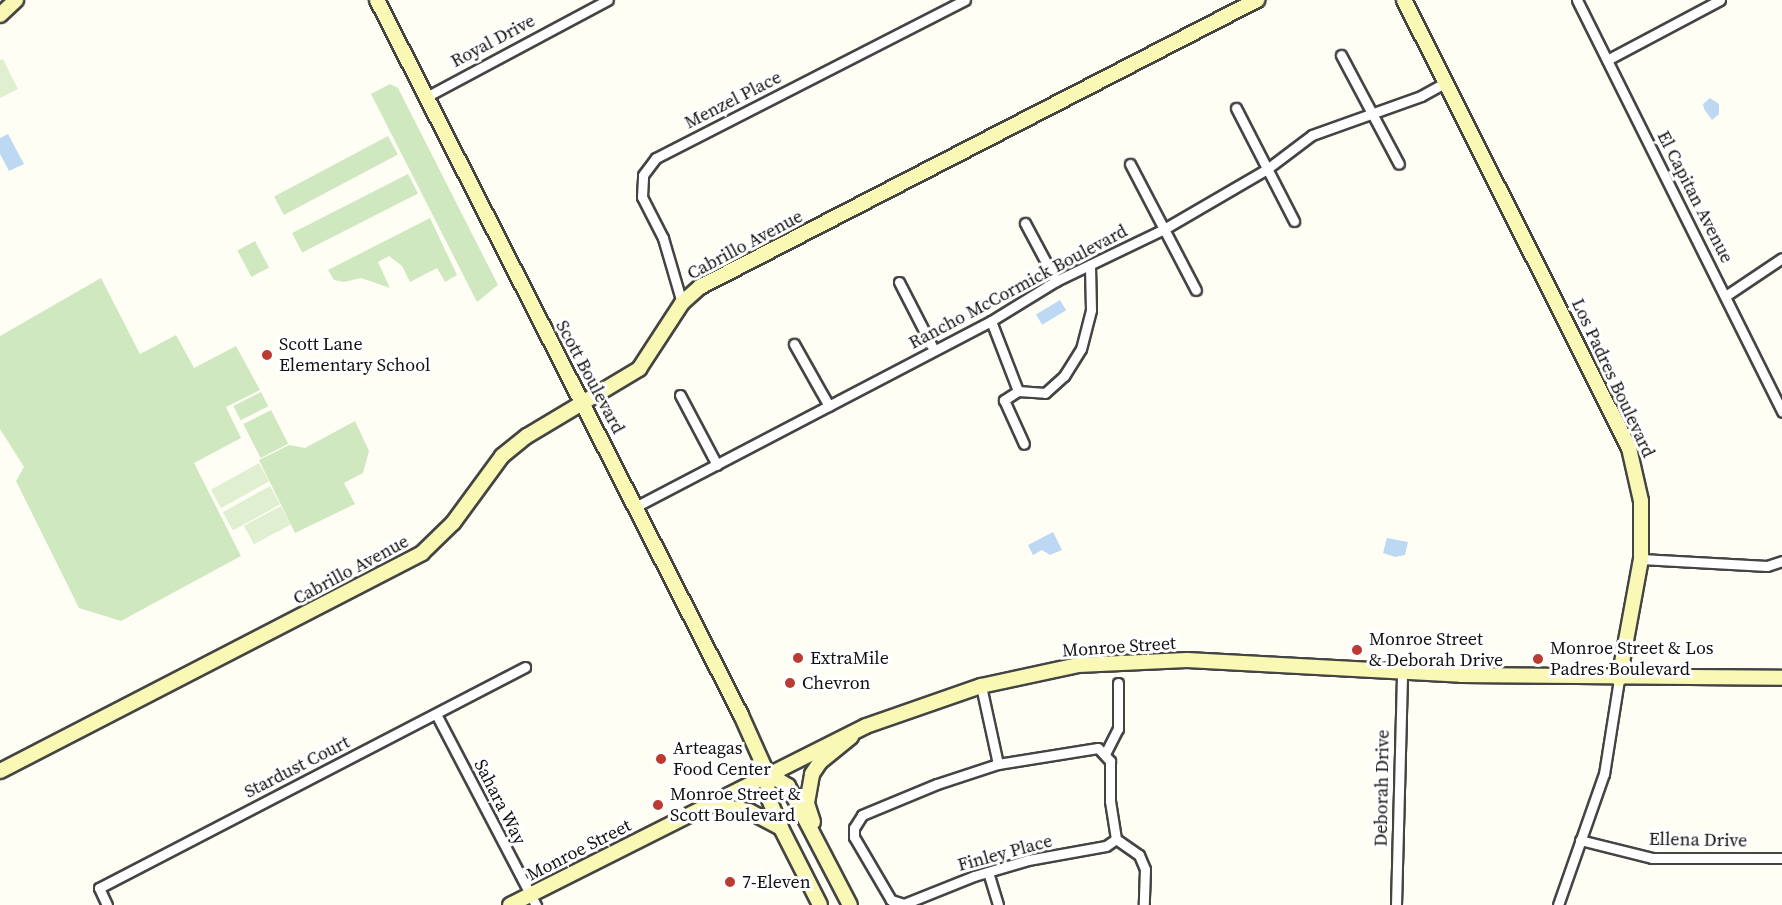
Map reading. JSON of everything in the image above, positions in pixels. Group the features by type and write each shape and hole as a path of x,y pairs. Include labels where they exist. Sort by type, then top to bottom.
{"main road":[{"path":"0,15 16,0"},
{"name":"Scott Boulevard","path":"376,0 637,506 767,773 768,797 820,905"},
{"name":"Cabrillo Avenue","path":"0,771 422,553 453,523 502,456 582,403 639,369 682,303 700,287 1257,0"},
{"name":"Los Padres Boulevard","path":"1404,0 1629,448 1641,501 1641,559 1619,679"},
{"name":"Monroe Street","path":"510,905 533,900 767,773 866,726 981,686 1078,665 1187,660 1402,672 1619,679 1782,678"},
{"path":"821,850 807,803 809,782 820,762 866,726"},
{"name":"Scott Boulevard","path":"767,773 788,786 850,905"},
{"path":"709,804 748,811 781,828"}],"street":[{"name":"Royal Drive","path":"426,97 608,0"},
{"name":"Menzel Place","path":"682,303 666,246 642,197 644,174 656,158 965,0"},
{"name":"El Capitan Avenue","path":"1577,0 1727,295 1782,411"},
{"path":"1607,60 1720,0"},
{"path":"1341,55 1399,164"},
{"name":"Rancho McCormick Boulevard","path":"637,506 991,321 1056,281 1164,230 1267,169 1312,135 1421,96 1446,82"},
{"path":"1236,108 1294,221"},
{"path":"1130,164 1196,290"},
{"path":"1025,223 1056,281"},
{"path":"1727,295 1782,258"},
{"path":"1024,444 1004,400 1018,391 1045,393 1065,376 1081,349 1091,310 1090,265"},
{"path":"899,282 934,350"},
{"path":"991,321 1018,391"},
{"path":"794,344 829,406"},
{"path":"680,396 717,465"},
{"path":"1641,559 1767,566 1782,561"},
{"name":"Stardust Court","path":"107,905 99,888 525,667"},
{"name":"Deborah Drive","path":"1396,905 1402,672"},
{"name":"Los Padres Boulevard","path":"1558,905 1604,774 1619,679"},
{"path":"1105,754 1118,729 1118,684"},
{"path":"981,686 998,764"},
{"name":"Sahara Way","path":"436,714 533,900"},
{"path":"904,905 891,900 854,837 854,828 862,815 937,784 998,764 1098,748 1110,761 1110,801 1117,830 1116,839 1139,855 1145,869 1144,905"},
{"name":"Finley Place","path":"904,905 988,872 1028,860 1106,846 1116,839"},
{"name":"Ellena Drive","path":"1580,840 1652,858 1782,858"},
{"path":"988,872 998,905"}],"green space":[{"path":"3,59 18,89 0,98 0,60"},
{"path":"390,84 398,88 498,285 477,302 371,94"},
{"path":"388,136 398,155 284,215 274,197"},
{"path":"408,174 418,194 302,253 292,233"},
{"path":"430,218 457,275 445,282 437,268 410,282 402,266 389,256 378,262 390,288 361,278 344,282 334,280 328,270"},
{"path":"255,241 269,267 251,277 237,250"},
{"path":"101,278 140,354 176,335 194,368 236,346 260,390 226,407 241,438 194,463 241,556 121,621 79,608 16,481 24,467 0,429 0,336"},
{"path":"261,392 268,406 241,420 233,406"},
{"path":"271,410 288,444 261,458 243,424"},
{"path":"355,421 369,451 363,473 344,483 355,504 295,533 259,460 289,445 305,448"},
{"path":"259,463 269,481 221,508 211,490"},
{"path":"270,486 280,504 233,531 223,512"},
{"path":"281,506 291,525 254,544 244,526"}],"water":[{"path":"1710,98 1719,104 1719,114 1712,120 1703,104"},
{"path":"8,134 24,164 9,171 0,154 0,138"},
{"path":"1060,300 1066,310 1042,325 1036,314"},
{"path":"1053,532 1062,550 1050,555 1042,550 1033,555 1028,545"},
{"path":"1387,538 1408,542 1405,555 1395,557 1383,553"}],"place":[{"name":"Scott Lane Elementary School","path":"267,355"},
{"name":"Monroe Street & Deborah Drive","path":"1357,650"},
{"name":"ExtraMile","path":"798,658"},
{"name":"Monroe Street & Los Padres Boulevard","path":"1538,659"},
{"name":"Chevron","path":"790,683"},
{"name":"Arteagas Food Center","path":"661,759"},
{"name":"Monroe Street & Scott Boulevard","path":"658,805"},
{"name":"7-Eleven","path":"730,882"}]}
